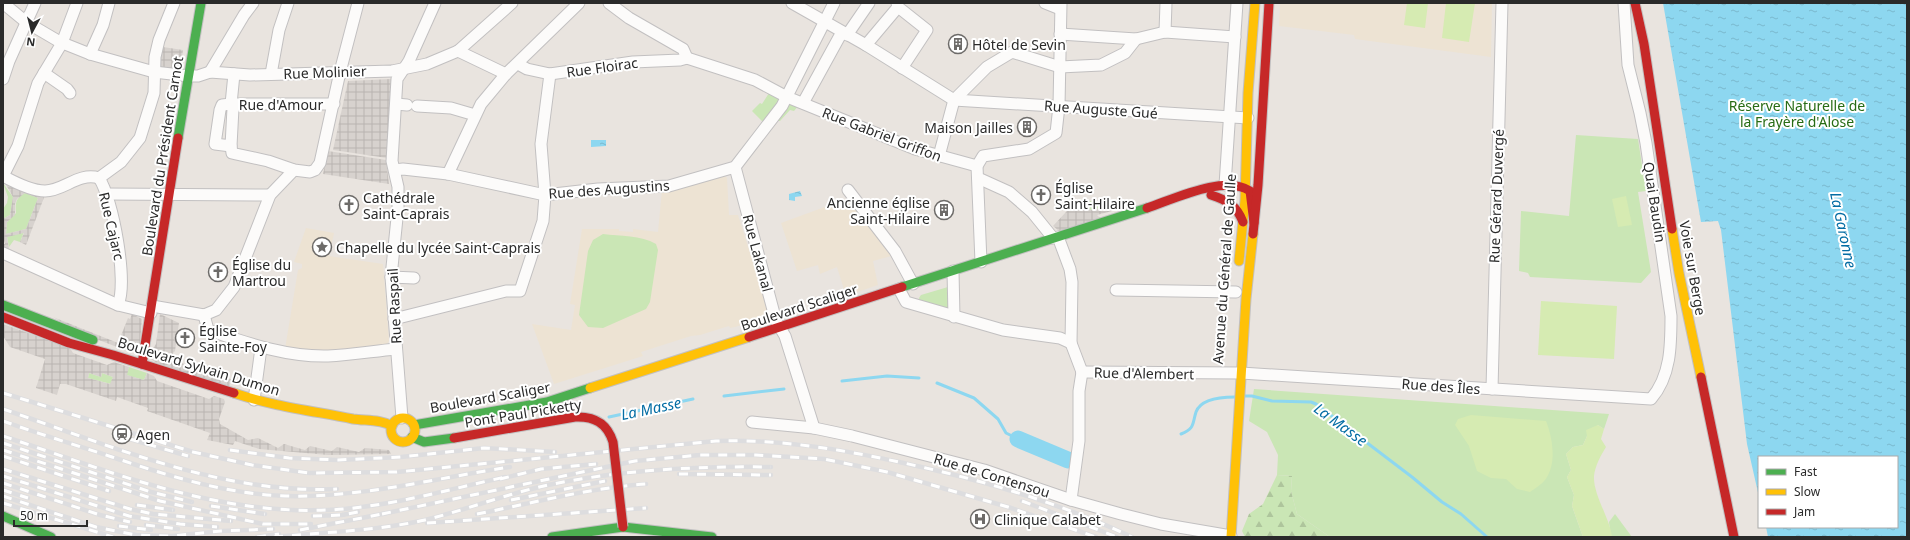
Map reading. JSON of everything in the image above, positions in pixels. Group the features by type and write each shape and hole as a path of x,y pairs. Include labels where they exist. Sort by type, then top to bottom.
{"street":[{"name":"Rue Molinier","path":"3,3 26,22 62,43 90,54 154,72 189,76 198,76 210,72 234,74 271,74 392,71 427,64 458,51 512,3"},
{"path":"3,79 9,61 35,3"},
{"path":"77,3 62,43 38,83 18,146 3,176 19,184 45,191 84,177 99,178"},
{"path":"90,54 103,25 109,3"},
{"name":"Rue Cajarc","path":"118,305 122,293 123,276 117,241 106,194 99,178 121,162 140,138 154,93 154,72 159,40 174,3"},
{"name":"Boulevard du Président Carnot","path":"142,364 168,194 201,3"},
{"path":"210,72 244,15 253,3"},
{"path":"271,74 279,30 288,3"},
{"path":"231,146 215,144 220,110 222,105 229,104 234,108 231,146 232,153 268,161 294,170 310,172 315,170 320,163 340,72 358,3"},
{"name":"Rue Raspail","path":"402,418 391,277 398,208 398,187 392,161 406,105 398,79 405,68 435,3"},
{"path":"448,174 481,104 506,74 518,64 578,3"},
{"path":"609,3 628,18 683,49 687,58"},
{"path":"792,3 866,45 954,100"},
{"path":"735,168 768,125 787,97 834,3"},
{"path":"803,103 845,33 869,3"},
{"path":"981,262 978,166 983,156 1029,149 1056,133 1059,106 1061,6 1045,3"},
{"path":"1165,32 1166,3"},
{"path":"1229,184 1230,117 1237,3"},
{"name":"Avenue du Général de Gaulle","path":"1239,269 1247,190 1245,175 1255,3"},
{"name":"Avenue du Général de Gaulle","path":"1225,534 1239,406 1236,375 1258,185 1269,3"},
{"name":"Rue Gérard Duvergé","path":"1492,389 1502,3"},
{"name":"Quai Baudin","path":"1624,3 1628,65 1646,143 1671,316 1671,345 1667,369 1664,381 1651,399"},
{"name":"Voie sur Berge","path":"1635,3 1644,44 1679,273 1734,537"},
{"path":"866,45 897,5 927,30 902,68"},
{"path":"1060,34 1136,39 1165,32 1235,37"},
{"path":"939,156 954,100 987,67 1012,52 1060,67 1101,65 1125,53 1136,39"},
{"path":"458,51 506,74"},
{"name":"Rue Floirac","path":"518,64 527,69 550,74 633,62 680,60 687,58"},
{"name":"Rue Gabriel Griffon","path":"687,58 755,80 787,97 915,149 978,166"},
{"path":"44,73 67,89 70,93"},
{"path":"229,104 234,74"},
{"path":"394,319 506,291 520,291 543,221 544,195 540,144 550,74"},
{"name":"Rue Auguste Gué","path":"954,100 1248,118"},
{"name":"Rue d'Amour","path":"229,104 334,104"},
{"path":"406,105 451,108 475,115"},
{"name":"Rue des Augustins","path":"395,170 403,169 448,174 544,195 598,189 669,186 735,168"},
{"name":"Rue Lakanal","path":"735,168 779,328 785,336 814,428"},
{"path":"3,253 118,305 204,315 216,310 234,287 270,195 294,170"},
{"path":"1229,184 1245,175"},
{"path":"978,178 1009,192 1032,212 1055,237 1070,269 1072,282 1071,343 1082,372 1079,391 1079,441 1071,500"},
{"path":"1229,184 1247,190 1258,185"},
{"name":"Boulevard Scaliger","path":"414,425 547,402 779,328 1055,237 1187,195 1229,184"},
{"path":"848,190 895,251 913,284"},
{"path":"1247,190 1254,223"},
{"name":"Boulevard Scaliger","path":"1187,195 1211,195 1247,190"},
{"path":"106,194 270,195"},
{"path":"1211,195 1227,200 1235,205 1239,210 1243,222"},
{"path":"953,271 954,317"},
{"path":"391,277 414,278"},
{"path":"899,289 906,302 1003,330 1060,338 1071,343"},
{"path":"1116,290 1236,292"},
{"path":"3,305 102,344 111,353"},
{"path":"204,315 208,330 261,348 300,354 328,356 396,349"},
{"path":"3,317 69,343 89,348 100,348 111,353 128,356 135,356 144,352"},
{"path":"254,400 261,348"},
{"name":"Boulevard Sylvain Dumon","path":"111,353 254,400 360,420 385,422 392,426"},
{"name":"Rue d'Alembert","path":"1082,372 1236,375"},
{"name":"Rue des Îles","path":"1236,375 1651,399"},
{"name":"Pont Paul Picketty","path":"412,437 424,442 586,416 600,421 611,434 613,442 623,527"},
{"path":"402,418 410,421 414,425 412,437 406,441 399,441 392,434 392,426 396,420 402,418"},
{"name":"Rue de Contensou","path":"752,422 814,428 984,470 1071,500 1161,524 1225,534"},
{"path":"3,516 45,536"},
{"path":"591,537 593,535 619,532 623,527"},
{"path":"552,537 623,527 712,537"},
{"path":"618,537 653,537"}],"shaded area":[{"path":"1280,3 1492,3 1491,57 1355,39 1354,35 1279,26"},
{"path":"163,47 183,50 179,78 157,72"},
{"path":"391,79 387,158 333,150 348,81"},
{"path":"328,151 386,160 389,184 323,174"},
{"path":"725,176 727,178 729,215 738,215 770,316 735,327 730,328 729,326 700,335 691,336 641,352 643,356 554,384 532,324 571,330 575,305 570,304 582,229 619,229 619,231 633,232 633,229 658,232 662,190"},
{"path":"6,181 45,195 26,245 20,242 24,233 7,237 9,249 3,247 3,244 5,244 3,237 3,219 10,215 13,197 5,183","holes":["25,193 38,198 26,229 6,234 7,222 15,215 15,204 17,199"]},
{"path":"852,197 895,255 873,261 878,285 846,296 837,267 820,274 818,265 797,271 781,223"},
{"path":"1078,199 1091,210 1111,205 1112,211 1097,215 1101,219 1059,231 1053,226"},
{"path":"306,228 334,233 329,256 383,264 389,341 386,345 330,351 285,349 298,270 302,268 302,264 294,262"},
{"path":"132,314 142,319 140,343 130,349 117,347 83,334 53,317 118,343 128,318 130,319"},
{"path":"160,314 179,323 175,351 173,353 172,360 231,379 229,389 155,362 151,359 151,351 156,344"},
{"path":"3,324 70,348 73,353 107,365 114,362 129,367 127,375 144,380 147,373 154,376 157,381 209,399 214,396 224,399 225,402 219,419 220,424 248,440 258,438 278,448 284,444 305,450 310,446 332,451 337,447 359,452 365,448 389,450 391,454 328,455 259,449 235,441 233,445 207,440 210,433 147,411 148,408 117,397 116,401 66,384 60,384 57,395 36,388 45,359 10,347 3,336","holes":["89,373 101,377 102,373 113,377 110,384 88,378"]}],"green space":[{"path":"1407,3 1428,3 1425,28 1404,25"},
{"path":"1446,3 1475,3 1469,42 1442,38"},
{"path":"769,93 781,99 764,123 752,111 760,103 762,104"},
{"path":"789,103 799,105 794,111 790,110 780,121 775,121"},
{"path":"1576,135 1638,139 1646,191 1638,192 1651,272 1641,283 1530,277 1528,273 1519,271 1521,211 1569,216"},
{"path":"3,183 13,197 10,215 3,219 3,209 7,203 8,197"},
{"path":"25,193 38,198 26,229 6,234 7,222 16,213 17,201"},
{"path":"1626,196 1632,225 1618,227 1612,199"},
{"path":"1078,199 1095,202 1109,200 1111,205 1091,210"},
{"path":"24,232 20,242 14,240 9,247 7,237"},
{"path":"603,234 637,237 656,244 658,250 650,302 646,309 603,328 588,327 579,315 588,251 593,240"},
{"path":"948,287 951,310 920,303 919,298 921,295"},
{"path":"1541,301 1617,306 1614,359 1538,355"},
{"path":"129,367 147,373 144,380 126,375"},
{"path":"89,373 101,377 102,373 113,377 111,384 88,378"},
{"path":"1254,389 1609,414 1604,429 1598,425 1587,436 1583,445 1573,447 1566,454 1571,470 1567,477 1574,495 1572,506 1583,537 1330,537 1297,514 1291,491 1292,476 1277,475 1278,455 1267,432 1249,421"},
{"path":"1471,415 1546,421 1553,451 1551,467 1545,480 1530,492 1517,489 1506,479 1491,478 1477,471 1469,446 1455,425 1458,419"},
{"path":"1598,425 1604,429 1601,439 1606,447 1596,468 1594,483 1612,536 1583,537 1572,506 1574,495 1567,477 1571,470 1566,454 1573,447 1583,445 1587,436 1586,430"},
{"path":"1277,475 1292,476 1291,491 1297,514 1330,537 1245,537 1242,531 1249,514 1263,504"},
{"path":"1615,514 1632,537 1611,537 1609,522"}],"water":[{"name":"Réserve Naturelle de la Frayère d'Alose","path":"1663,3 1907,3 1907,537 1768,537 1766,528 1898,528 1898,456 1758,456 1758,493 1747,444 1721,230 1718,221 1701,222"},
{"path":"591,140 606,140 606,146 591,147"},
{"path":"800,191 802,196 795,197 795,201 789,200 789,194"}],"waterway":[{"name":"La Masse","path":"842,381 887,376 919,378"},
{"name":"La Masse","path":"937,383 974,398 998,419 1006,433 1018,439"},
{"name":"La Masse","path":"724,396 784,389"},
{"name":"La Masse","path":"1244,396 1252,396 1272,401 1311,402 1316,404 1412,477 1442,502 1461,514 1487,537"},
{"name":"La Masse","path":"1181,434 1191,428 1196,412 1202,404 1212,399 1235,397"},
{"name":"La Masse","path":"609,417 693,399"},
{"name":"La Masse","path":"1018,439 1068,460"}],"railway":[{"path":"3,393 193,452 252,465 309,473 397,472 716,441 786,443 854,453 959,476 1047,502 1104,524 1132,537"},
{"path":"3,409 125,452 209,476 252,484 294,489 337,489"},
{"path":"3,421 176,477 219,488 263,495 314,496 370,491 510,467"},
{"path":"3,436 128,478 170,490 213,500 256,507 300,510 364,507 425,496 505,477"},
{"path":"130,439 188,456"},
{"path":"3,443 151,492 192,502"},
{"path":"230,450 289,458 338,460 401,457 484,448 555,452"},
{"path":"3,450 160,501 263,524 311,524"},
{"path":"382,514 635,461 700,455 756,455 824,459 887,472 1008,507 1096,537"},
{"path":"3,456 109,491"},
{"path":"500,479 541,469 596,464"},
{"path":"274,537 369,529 407,524 548,485 631,472 687,468 771,467"},
{"path":"3,469 130,509 153,514 231,521"},
{"path":"679,474 771,475"},
{"path":"3,476 129,516 180,524 217,527"},
{"path":"511,500 605,481"},
{"path":"3,483 100,515 130,522"},
{"path":"477,514 582,492 646,484"},
{"path":"3,490 28,498"},
{"path":"3,496 96,527 136,535 172,536 221,531 273,529"},
{"path":"1022,501 1117,537"},
{"path":"3,503 113,537"},
{"path":"137,505 173,510"},
{"path":"211,506 265,514"},
{"path":"427,523 646,508"},
{"path":"313,516 342,515 358,512"},
{"path":"300,530 387,513"},
{"path":"146,525 178,529"},
{"path":"119,526 151,530"},
{"path":"257,537 279,534"}],"traffic: fast":[{"path":"178,138 201,3"},
{"path":"902,287 1147,208"},
{"path":"3,305 93,340"},
{"path":"414,425 547,402 590,388"},
{"path":"412,437 424,442 454,438"},
{"path":"3,516 51,537"},
{"path":"552,537 623,527 712,537"}],"traffic: slow":[{"path":"1239,261 1245,200 1248,93 1255,3"},
{"path":"1672,229 1679,273 1701,377"},
{"path":"1231,537 1246,299 1253,234"},
{"path":"590,388 749,337"},
{"path":"234,393 278,405 353,419 378,421 392,426"},
{"path":"403,418 411,422 415,430 411,438 403,442 395,438 391,430 395,422 403,418"}],"traffic: jam":[{"path":"1253,234 1258,185 1269,3"},
{"path":"1635,3 1644,44 1672,229"},
{"path":"142,364 178,138"},
{"path":"1147,208 1199,190 1227,185 1240,186 1250,191 1254,223"},
{"path":"1211,195 1231,204 1241,216 1243,222"},
{"path":"749,337 902,287"},
{"path":"3,317 69,343 113,355 234,393"},
{"path":"1701,377 1734,537"},
{"path":"454,438 575,417 594,419 603,425 613,442 623,527"}],"place":[{"name":"Hôtel de Sevin","path":"958,44"},
{"name":"Maison Jailles","path":"1027,127"},
{"name":"Église Saint-Hilaire","path":"1041,195"},
{"name":"Cathédrale Saint-Caprais","path":"349,205"},
{"name":"Ancienne église Saint-Hilaire","path":"944,210"},
{"name":"Chapelle du lycée Saint-Caprais","path":"322,247"},
{"name":"Église du Martrou","path":"218,272"},
{"name":"Église Sainte-Foy","path":"185,338"},
{"name":"Agen","path":"122,434"},
{"name":"Clinique Calabet","path":"980,519"}],"water label":[{"name":"La Garonne","path":"1844,230"}]}
